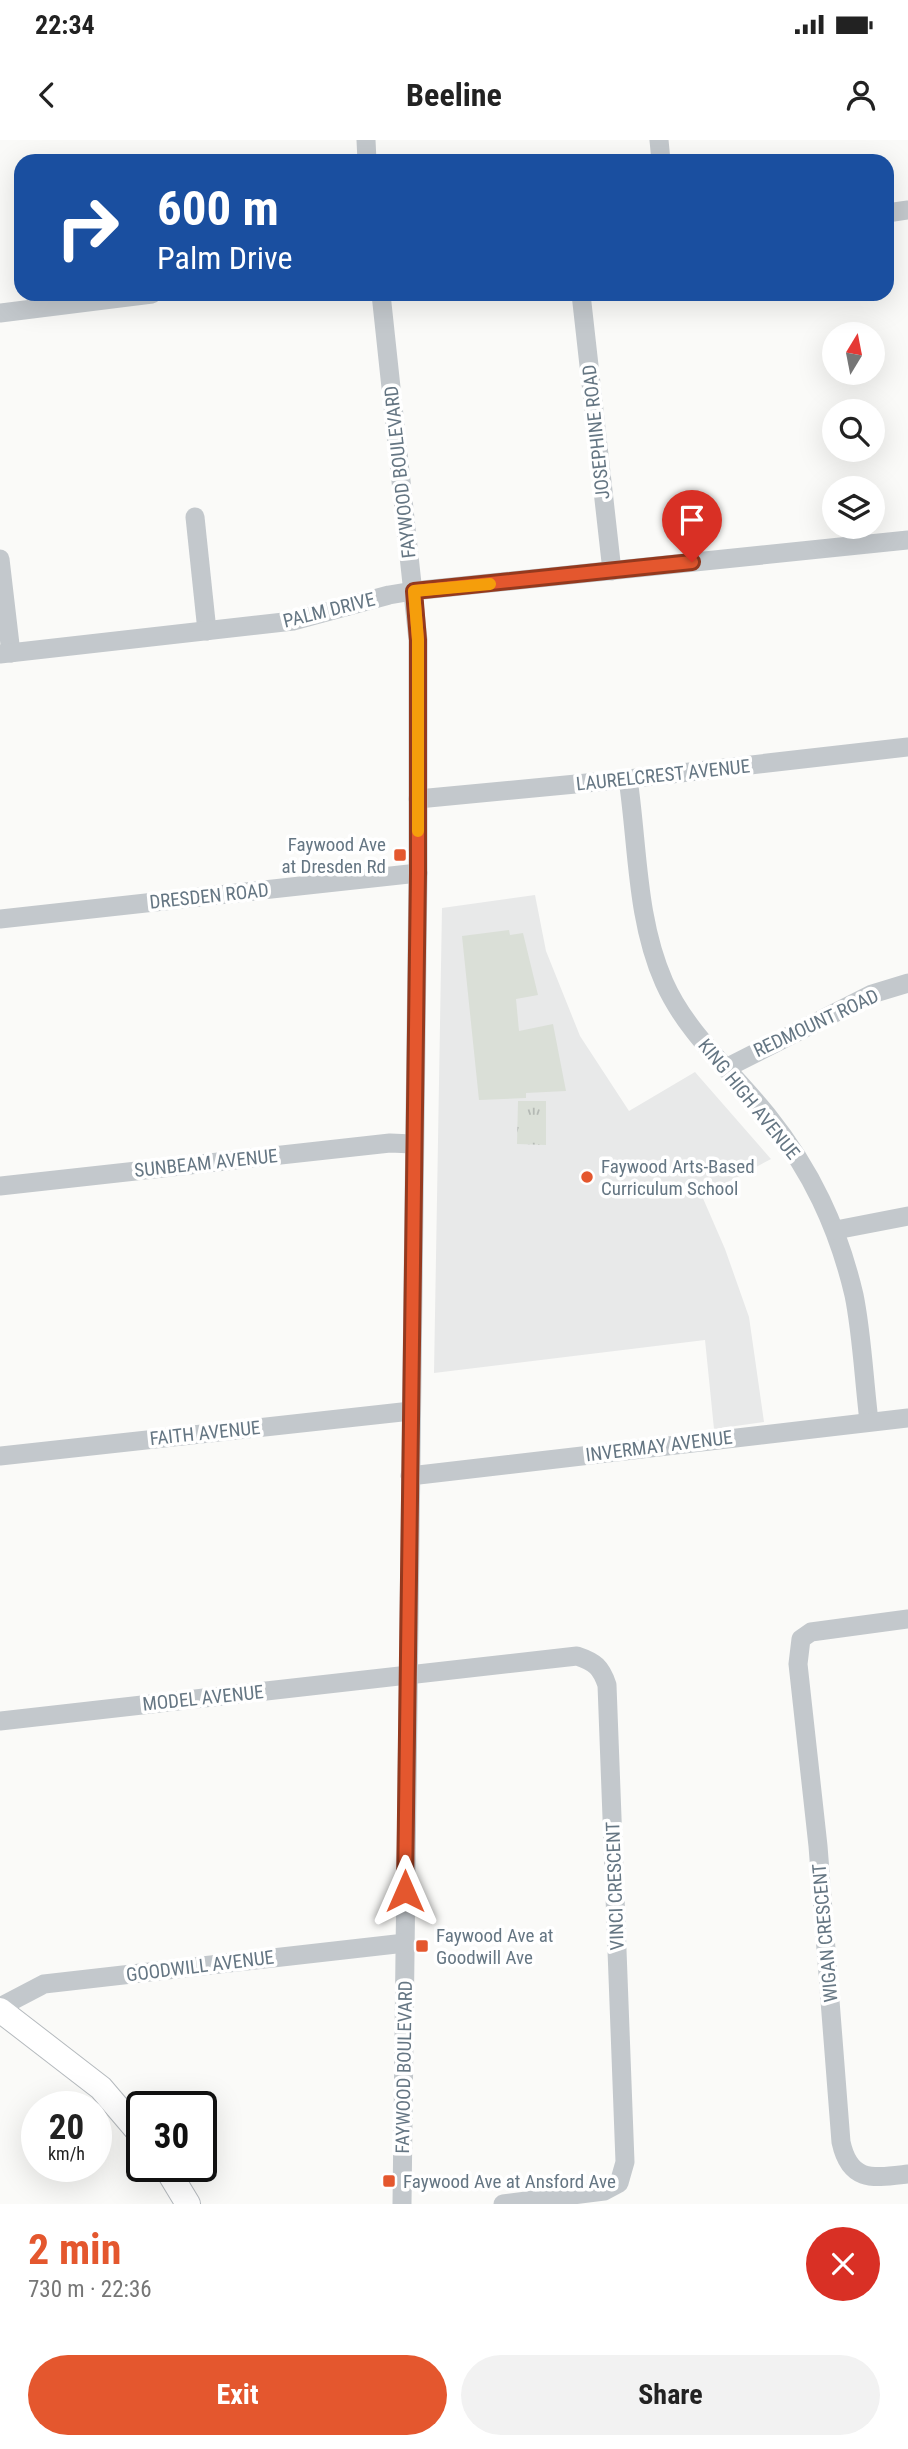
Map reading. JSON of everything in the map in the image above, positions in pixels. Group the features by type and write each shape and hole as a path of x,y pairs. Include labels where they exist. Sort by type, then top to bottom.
{"main road":[{"path":"0,2008 101,2088 126,2117"},
{"path":"175,2182 188,2204"}],"street":[{"path":"0,313 96,301"},
{"name":"FAYWOOD BOULEVARD","path":"382,301 418,640 418,873 402,2204"},
{"name":"JOSEPHINE ROAD","path":"582,301 612,571"},
{"path":"195,517 207,631"},
{"name":"PALM DRIVE","path":"6,654 293,621 389,595 414,591 908,540"},
{"path":"0,559 6,654"},
{"name":"LAURELCREST AVENUE","path":"418,799 628,779 908,747"},
{"name":"KING HIGH AVENUE","path":"628,779 635,822 641,900 653,956 665,985 685,1020 788,1143 808,1174 836,1230 854,1297 869,1421"},
{"name":"DRESDEN ROAD","path":"0,919 418,873"},
{"name":"REDMOUNT ROAD","path":"726,1068 872,994 908,984"},
{"name":"SUNBEAM AVENUE","path":"0,1186 390,1143 413,1144"},
{"path":"836,1230 908,1216"},
{"name":"FAITH AVENUE","path":"0,1456 411,1411"},
{"name":"INVERMAY AVENUE","path":"410,1476 908,1418"},
{"name":"WIGAN CRESCENT","path":"908,1619 811,1632 801,1639 798,1664 819,1860 841,2142 845,2158 852,2168 861,2174 876,2177 908,2174"},
{"name":"VINCI CRESCENT","path":"407,1675 576,1656 591,1661 602,1669 607,1685 625,2162 619,2183 604,2191 503,2204"},
{"name":"MODEL AVENUE","path":"0,1721 407,1675"},
{"name":"GOODWILL AVENUE","path":"0,2008 44,1984 405,1943"}],"shaded area":[{"name":"Faywood Arts-Based Curriculum School","path":"535,895 546,951 580,1036 629,1111 695,1072 771,1159 702,1196 725,1249 749,1317 764,1422 714,1429 705,1340 434,1373 442,908"}],"green space":[{"path":"509,930 510,935 523,933 538,995 516,999 519,1031 553,1024 566,1091 526,1093 526,1098 479,1100 462,936"},
{"path":"518,1101 546,1101 546,1145 517,1144"}],"slow traffic":[{"path":"418,831 418,640 414,591 490,584"}],"place":[{"name":"Faywood Ave at Dresden Rd","path":"400,855"},
{"name":"Faywood Arts-Based Curriculum School","path":"587,1177"},
{"name":"Faywood Ave at Goodwill Ave","path":"422,1946"},
{"name":"Faywood Ave at Ansford Ave","path":"389,2181"}],"route":[{"path":"405,1891 418,873 418,640 414,591 692,562"}]}
